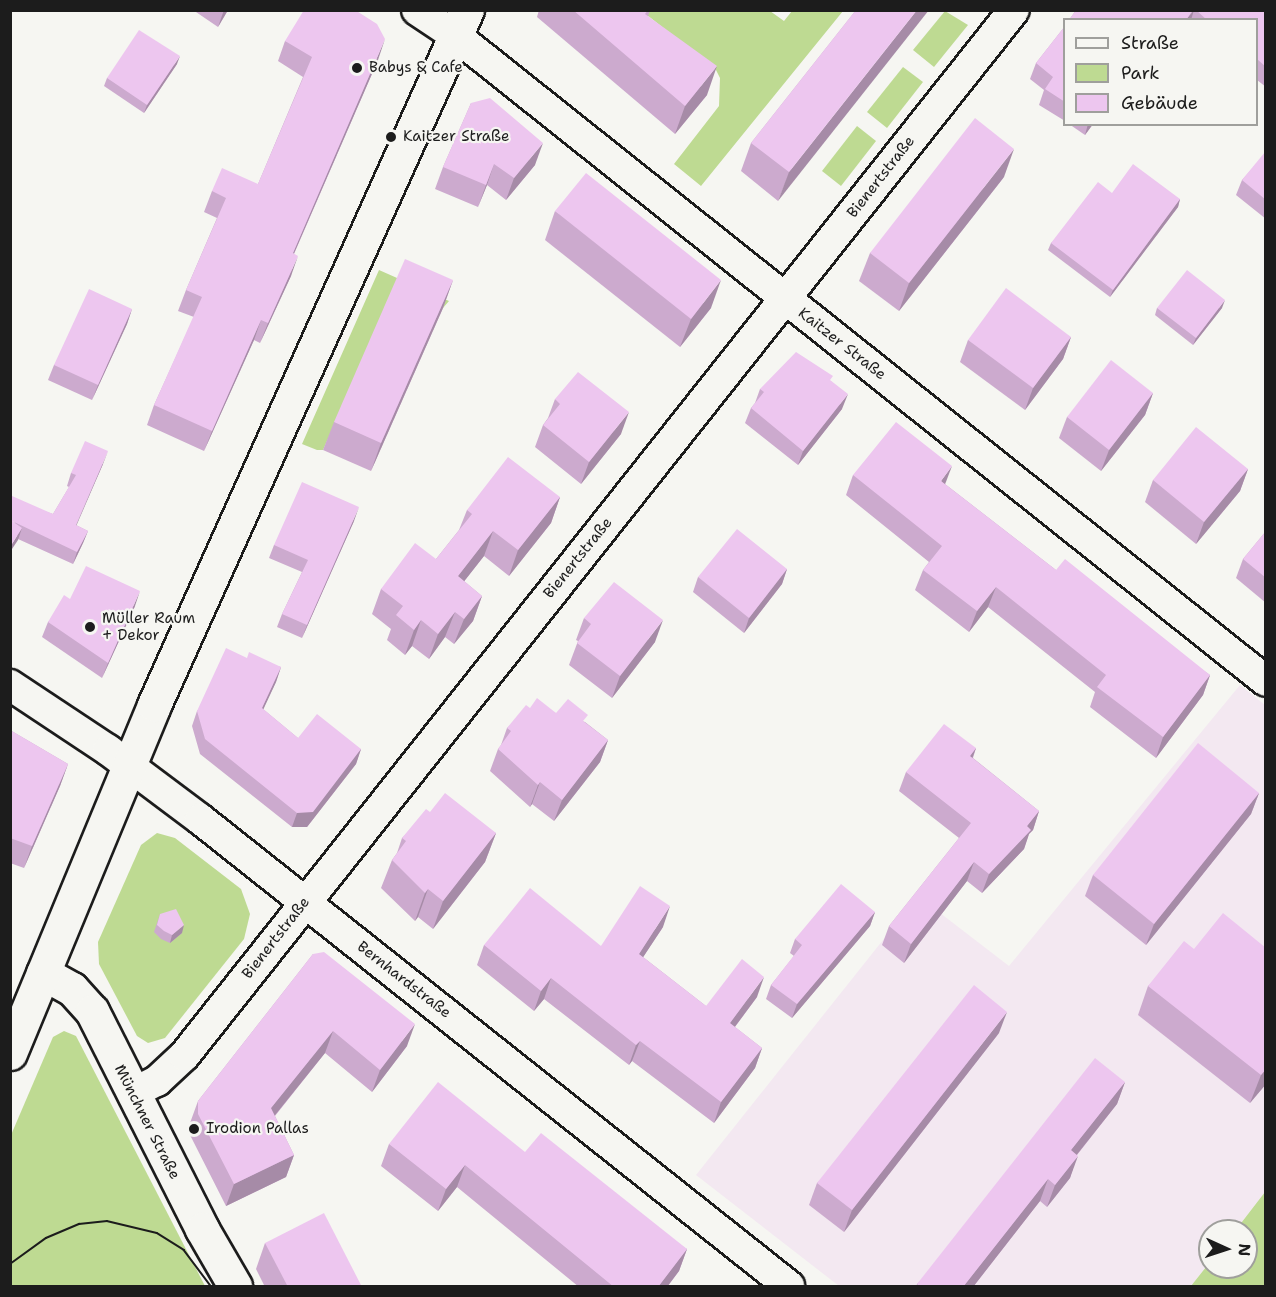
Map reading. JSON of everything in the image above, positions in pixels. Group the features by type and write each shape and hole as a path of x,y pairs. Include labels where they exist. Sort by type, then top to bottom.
{"street":[{"name":"Kaitzer Straße","path":"417,10 462,23 785,298 1266,681"},
{"name":"Bienertstraße","path":"133,1093 158,1081 184,1056 1014,10"},
{"path":"10,1053 129,765 462,23"},
{"name":"Bernhardstraße","path":"10,685 129,765 305,901 789,1287"},
{"name":"Münchner Straße","path":"43,973 72,989 92,1011 235,1287"}],"shaded area":[{"path":"1240,685 1265,705 1265,1192 1244,1219 1198,1219 1198,1277 1191,1286 839,1286 696,1175 918,896 1009,966"}],"green space":[{"path":"642,11 770,11 784,21 792,11 843,11 701,186 674,164 719,106 720,78 716,70"},
{"path":"945,11 968,25 934,67 913,50"},
{"path":"903,67 923,82 887,128 867,112"},
{"path":"857,126 876,141 841,186 822,171"},
{"path":"379,270 449,301 443,308 395,288 323,450 317,450 302,444"},
{"path":"157,833 175,838 241,889 250,914 244,939 165,1038 148,1043 137,1036 99,964 98,942 141,845"},
{"path":"64,1031 76,1036 205,1286 11,1286 11,1135 53,1037"},
{"path":"1265,1192 1265,1286 1191,1286 1198,1277 1198,1279 1258,1279 1258,1219 1244,1219"}],"building":[{"path":"304,10 355,10 377,24 385,39 293,253 298,256 268,323 261,320 212,431 154,405 202,297 186,290 226,198 212,191 222,168 258,184 312,57 285,41"},
{"path":"573,10 648,10 645,14 717,66 685,106"},
{"path":"856,10 917,10 789,172 751,143"},
{"path":"1076,10 1193,10 1187,18 1070,18"},
{"path":"1196,10 1266,10 1266,67 1258,60 1258,18 1205,18"},
{"path":"1063,29 1063,101 1045,89 1053,77 1036,63"},
{"path":"139,30 180,56 147,105 107,78"},
{"path":"490,98 543,143 514,178 494,164 486,185 443,167 471,103"},
{"path":"975,118 1014,149 909,283 870,253"},
{"path":"1266,153 1266,200 1242,180"},
{"path":"1133,164 1180,199 1113,290 1051,243 1098,182 1112,193"},
{"path":"586,173 721,280 691,319 555,211"},
{"path":"405,259 453,280 381,443 334,422"},
{"path":"1187,270 1225,300 1196,338 1157,308"},
{"path":"1006,288 1071,337 1033,388 968,340"},
{"path":"89,289 132,309 98,385 54,365"},
{"path":"796,352 833,376 830,380 848,394 803,451 751,408 764,392 760,389"},
{"path":"1111,360 1153,393 1109,450 1067,417"},
{"path":"578,372 629,412 589,462 543,425 560,404 555,399"},
{"path":"896,422 952,466 941,481 1056,570 1065,559 1210,675 1163,737 1097,687 1106,675 996,587 977,611 923,570 942,546 853,475"},
{"path":"1196,427 1248,469 1204,522 1153,480"},
{"path":"85,441 108,451 76,525 88,531 77,552 12,521 22,528 10,547 10,500 12,496 53,514 76,475 71,473"},
{"path":"508,457 560,497 518,550 493,531 458,576 482,596 464,619 455,612 438,634 421,620 414,630 396,615 403,606 381,589 415,543 436,559 472,514 467,510"},
{"path":"302,482 359,507 307,625 282,614 308,560 274,545"},
{"path":"737,529 787,569 749,618 698,577"},
{"path":"1266,531 1266,578 1243,559"},
{"path":"86,566 140,591 108,663 48,622 64,595 70,599"},
{"path":"614,582 663,620 620,676 577,643 591,624 584,618"},
{"path":"226,648 247,658 249,652 281,667 262,708 298,738 317,714 361,749 313,812 297,813 205,739 197,711"},
{"path":"537,698 556,713 568,699 588,715 583,721 608,740 562,800 540,782 538,785 498,749 511,731 507,728 526,705 530,708"},
{"path":"944,724 976,748 970,756 1039,811 1027,826 1031,830 989,874 974,862 911,944 889,926 971,823 906,772"},
{"path":"10,730 68,764 32,846 10,838"},
{"path":"1198,743 1259,793 1154,924 1093,875"},
{"path":"445,793 496,833 443,901 428,889 425,893 392,860 406,841 402,838 426,809 430,812"},
{"path":"841,884 875,912 797,1004 771,985 802,945 795,939"},
{"path":"640,886 670,906 639,954 706,1006 742,959 764,977 730,1023 762,1048 721,1102 640,1041 636,1045 551,978 541,991 484,945 530,888 601,946"},
{"path":"176,909 184,925 172,935 157,925 160,914"},
{"path":"1223,913 1266,948 1266,1069 1261,1075 1148,986 1184,941 1194,949"},
{"path":"324,952 415,1024 380,1070 333,1031 271,1108 294,1155 234,1184 198,1114 198,1101 313,954"},
{"path":"974,985 1007,1012 852,1210 817,1183"},
{"path":"1095,1058 1125,1082 1071,1150 1078,1156 1055,1185 1048,1179 963,1287 920,1287 917,1284"},
{"path":"438,1082 525,1152 541,1133 687,1249 658,1287 614,1287 465,1165 446,1189 389,1144"},
{"path":"324,1213 362,1287 288,1287 265,1243"}],"tram line":[{"path":"10,1264 46,1238 79,1224 107,1221 157,1233 184,1250 211,1286"}],"place":[{"name":"Babys & Cafe","path":"357,68"},
{"name":"Kaitzer Straße","path":"391,137"},
{"name":"Müller Raum + Dekor","path":"90,627"},
{"name":"Irodion Pallas","path":"194,1129"}]}
